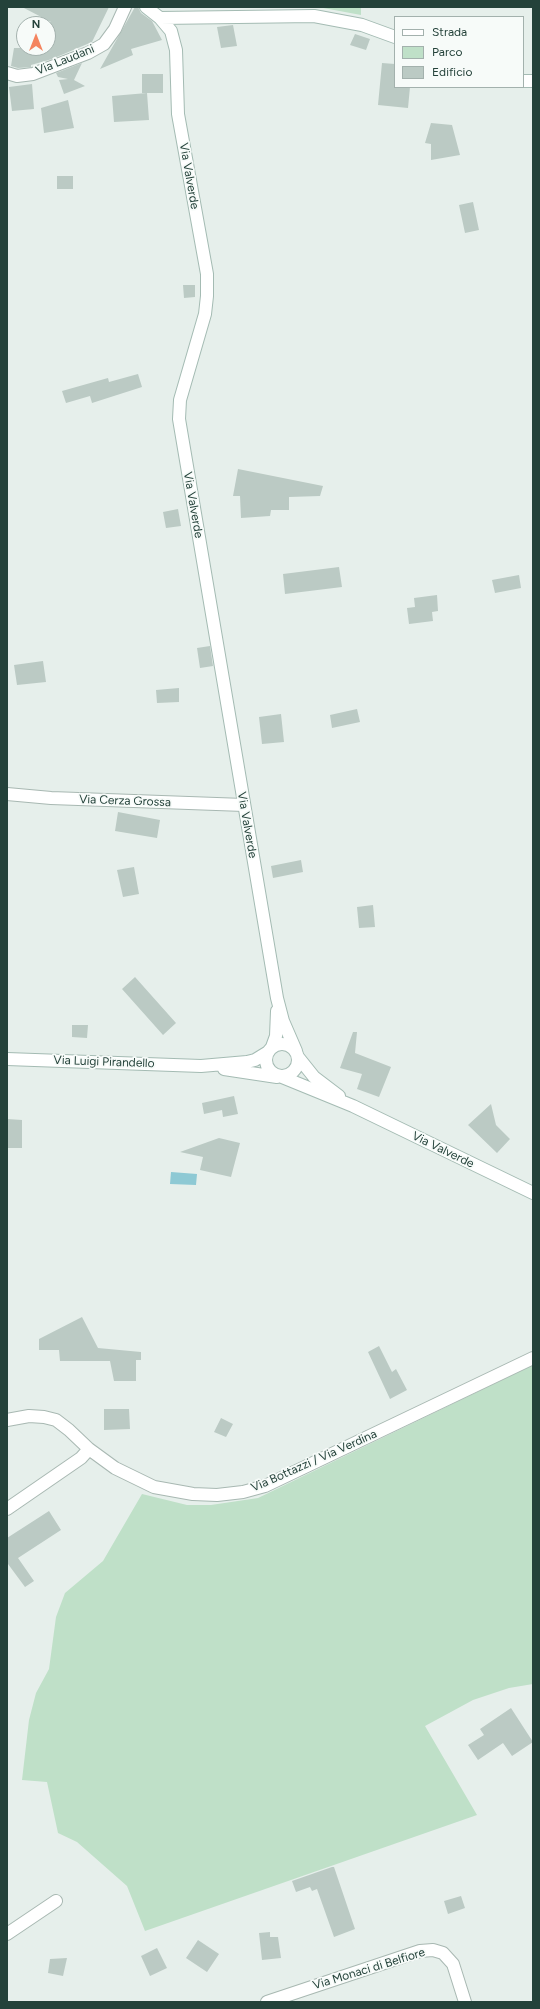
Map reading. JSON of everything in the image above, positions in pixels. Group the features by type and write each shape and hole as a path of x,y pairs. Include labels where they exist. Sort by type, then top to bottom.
{"street":[{"name":"Via Laudani","path":"7,73 17,76 33,74 88,53 104,44 115,29 125,7"},
{"name":"Via Valverde","path":"146,7 160,18 171,31 176,50 178,114 207,274 205,314 180,400 179,420 277,998"},
{"path":"160,18 314,16 362,24 394,37"},
{"name":"Via Cerza Grossa","path":"7,794 51,798 244,805"},
{"path":"277,998 276,1036 270,1049 266,1064 273,1074 353,1106"},
{"path":"277,998 283,1021 297,1054 314,1077 353,1106"},
{"path":"201,1066 255,1060 270,1049 285,1044 297,1054"},
{"path":"201,1066 281,1077 288,1076 297,1069 297,1054"},
{"name":"Via Luigi Pirandello","path":"7,1058 201,1066"},
{"name":"Via Valverde","path":"353,1106 533,1193"},
{"name":"Via Bottazzi / Via Verdina","path":"7,1420 29,1416 44,1417 56,1420 89,1449 114,1468 154,1487 193,1494 217,1495 243,1492 265,1486 533,1358"},
{"path":"7,1509 82,1458 89,1449"},
{"path":"7,1934 56,1901"},
{"name":"Via Monaci di Belfiore","path":"267,2002 420,1951 432,1950 443,1954 452,1964 464,2002"}],"green space":[{"path":"318,7 361,7 361,15"},
{"path":"533,1365 533,1684 509,1688 473,1700 425,1726 477,1815 145,1931 127,1886 77,1842 58,1833 47,1782 22,1780 29,1720 36,1693 49,1669 56,1617 65,1593 103,1561 142,1494 187,1505 211,1505 258,1498"}],"water":[{"path":"171,1172 197,1174 196,1185 170,1184"}],"building":[{"path":"22,7 109,7 92,42 52,59 31,65 31,67 18,68 11,66 14,48 16,48 16,56 56,56 56,16 39,16"},
{"path":"135,7 138,7 141,13 152,21 162,40 131,49 133,55 100,69"},
{"path":"233,25 237,46 221,48 217,27"},
{"path":"355,34 370,39 366,50 350,45"},
{"path":"82,63 74,80 85,86 64,94 59,80 68,79 58,77 56,73"},
{"path":"382,63 394,64 394,88 410,88 408,108 378,105"},
{"path":"142,74 163,74 163,93 142,93"},
{"path":"32,84 34,109 12,111 9,87"},
{"path":"147,93 149,120 114,122 112,96"},
{"path":"68,100 74,128 44,133 41,108"},
{"path":"431,123 452,125 460,155 431,160 431,144 425,143"},
{"path":"57,176 73,176 73,189 57,189"},
{"path":"473,202 479,230 465,233 459,205"},
{"path":"183,285 195,285 195,297 184,298"},
{"path":"138,374 142,387 92,403 90,396 66,403 62,391 108,378 109,382"},
{"path":"238,469 323,486 320,496 289,497 289,510 271,510 270,516 241,518 240,496 233,496"},
{"path":"178,509 181,526 166,528 163,512"},
{"path":"339,567 342,587 285,594 283,574"},
{"path":"519,575 521,588 495,593 492,580"},
{"path":"437,595 438,611 432,612 433,621 409,624 407,608 415,607 414,598"},
{"path":"210,646 213,666 200,668 197,648"},
{"path":"43,661 46,682 17,685 14,665"},
{"path":"179,688 179,702 157,703 156,690"},
{"path":"357,709 360,722 332,728 330,715"},
{"path":"281,714 284,742 262,744 259,717"},
{"path":"118,812 160,820 157,838 115,831"},
{"path":"301,860 303,872 273,878 271,866"},
{"path":"134,867 139,894 123,897 117,870"},
{"path":"373,905 375,927 359,928 357,907"},
{"path":"135,977 176,1023 163,1035 122,989"},
{"path":"72,1025 88,1025 87,1038 72,1037"},
{"path":"353,1032 357,1032 355,1053 391,1067 379,1097 357,1089 362,1074 340,1068"},
{"path":"234,1096 238,1114 223,1117 222,1110 204,1114 202,1103"},
{"path":"491,1104 496,1125 510,1139 497,1153 468,1125"},
{"path":"7,1119 22,1120 22,1148 7,1148"},
{"path":"219,1138 240,1143 231,1177 200,1170 203,1157 180,1152"},
{"path":"82,1317 98,1348 141,1352 141,1360 136,1360 136,1381 114,1381 110,1361 60,1361 59,1350 39,1350 39,1339"},
{"path":"379,1346 392,1372 396,1369 407,1390 390,1399 368,1352"},
{"path":"104,1409 129,1409 130,1429 104,1430"},
{"path":"221,1418 233,1424 226,1437 214,1432"},
{"path":"49,1511 61,1530 18,1558 34,1581 25,1587 8,1564 7,1565 7,1538"},
{"path":"511,1708 533,1742 512,1756 503,1743 478,1760 468,1745 484,1735 480,1729"},
{"path":"334,1867 355,1929 334,1937 317,1889 312,1891 310,1887 296,1892 292,1881"},
{"path":"461,1896 465,1908 448,1914 444,1901"},
{"path":"270,1932 270,1937 278,1937 281,1958 262,1960 259,1933"},
{"path":"198,1940 219,1954 207,1972 186,1958"},
{"path":"157,1948 167,1968 150,1976 141,1956"},
{"path":"67,1958 63,1976 48,1973 50,1959"}]}
